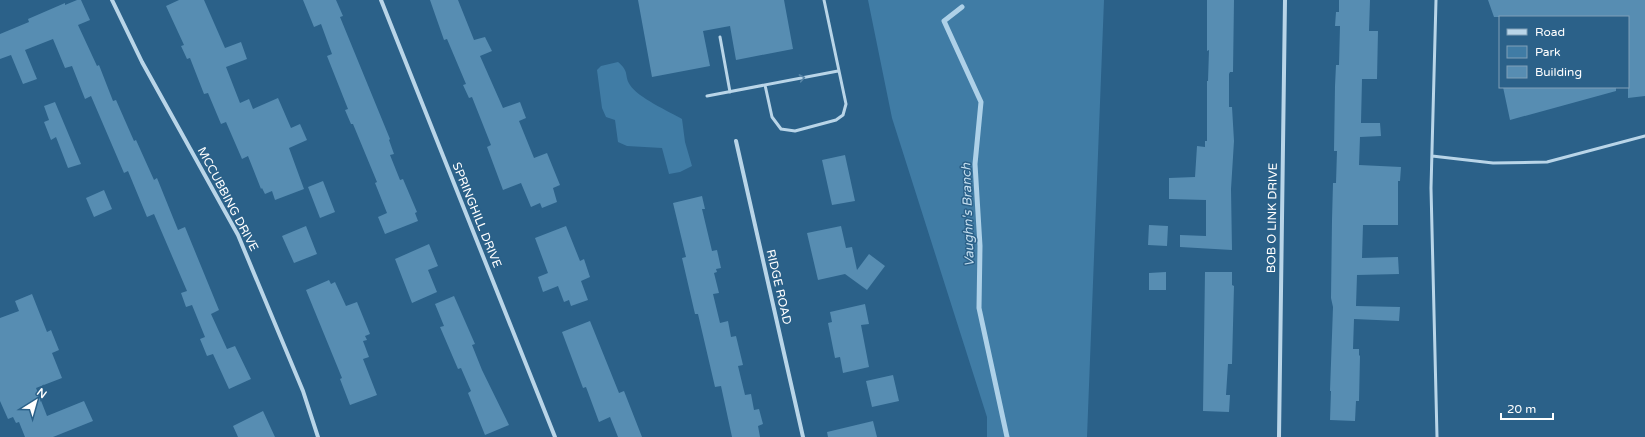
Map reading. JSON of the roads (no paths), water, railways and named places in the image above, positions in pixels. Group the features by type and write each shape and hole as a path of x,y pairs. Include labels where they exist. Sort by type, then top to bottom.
{"street":[{"name":"MCCUBBING DRIVE","path":"112,0 142,62 238,235 303,391 318,437"},
{"name":"SPRINGHILL DRIVE","path":"381,0 555,437"},
{"name":"BOB O LINK DRIVE","path":"1279,437 1285,0"},
{"name":"RIDGE ROAD","path":"736,141 803,437"}],"lane":[{"path":"765,85 772,117 781,129 795,131 836,120 843,115 846,104 824,0"},
{"path":"1436,0 1430,188 1437,437"},
{"path":"720,37 730,92"},
{"path":"706,96 838,71"},
{"path":"1432,156 1493,163 1547,162 1645,136"}],"waterway":[{"name":"Vaughn's Branch","path":"962,7 944,21 981,102 975,164 980,246 979,308 1007,437"}]}
